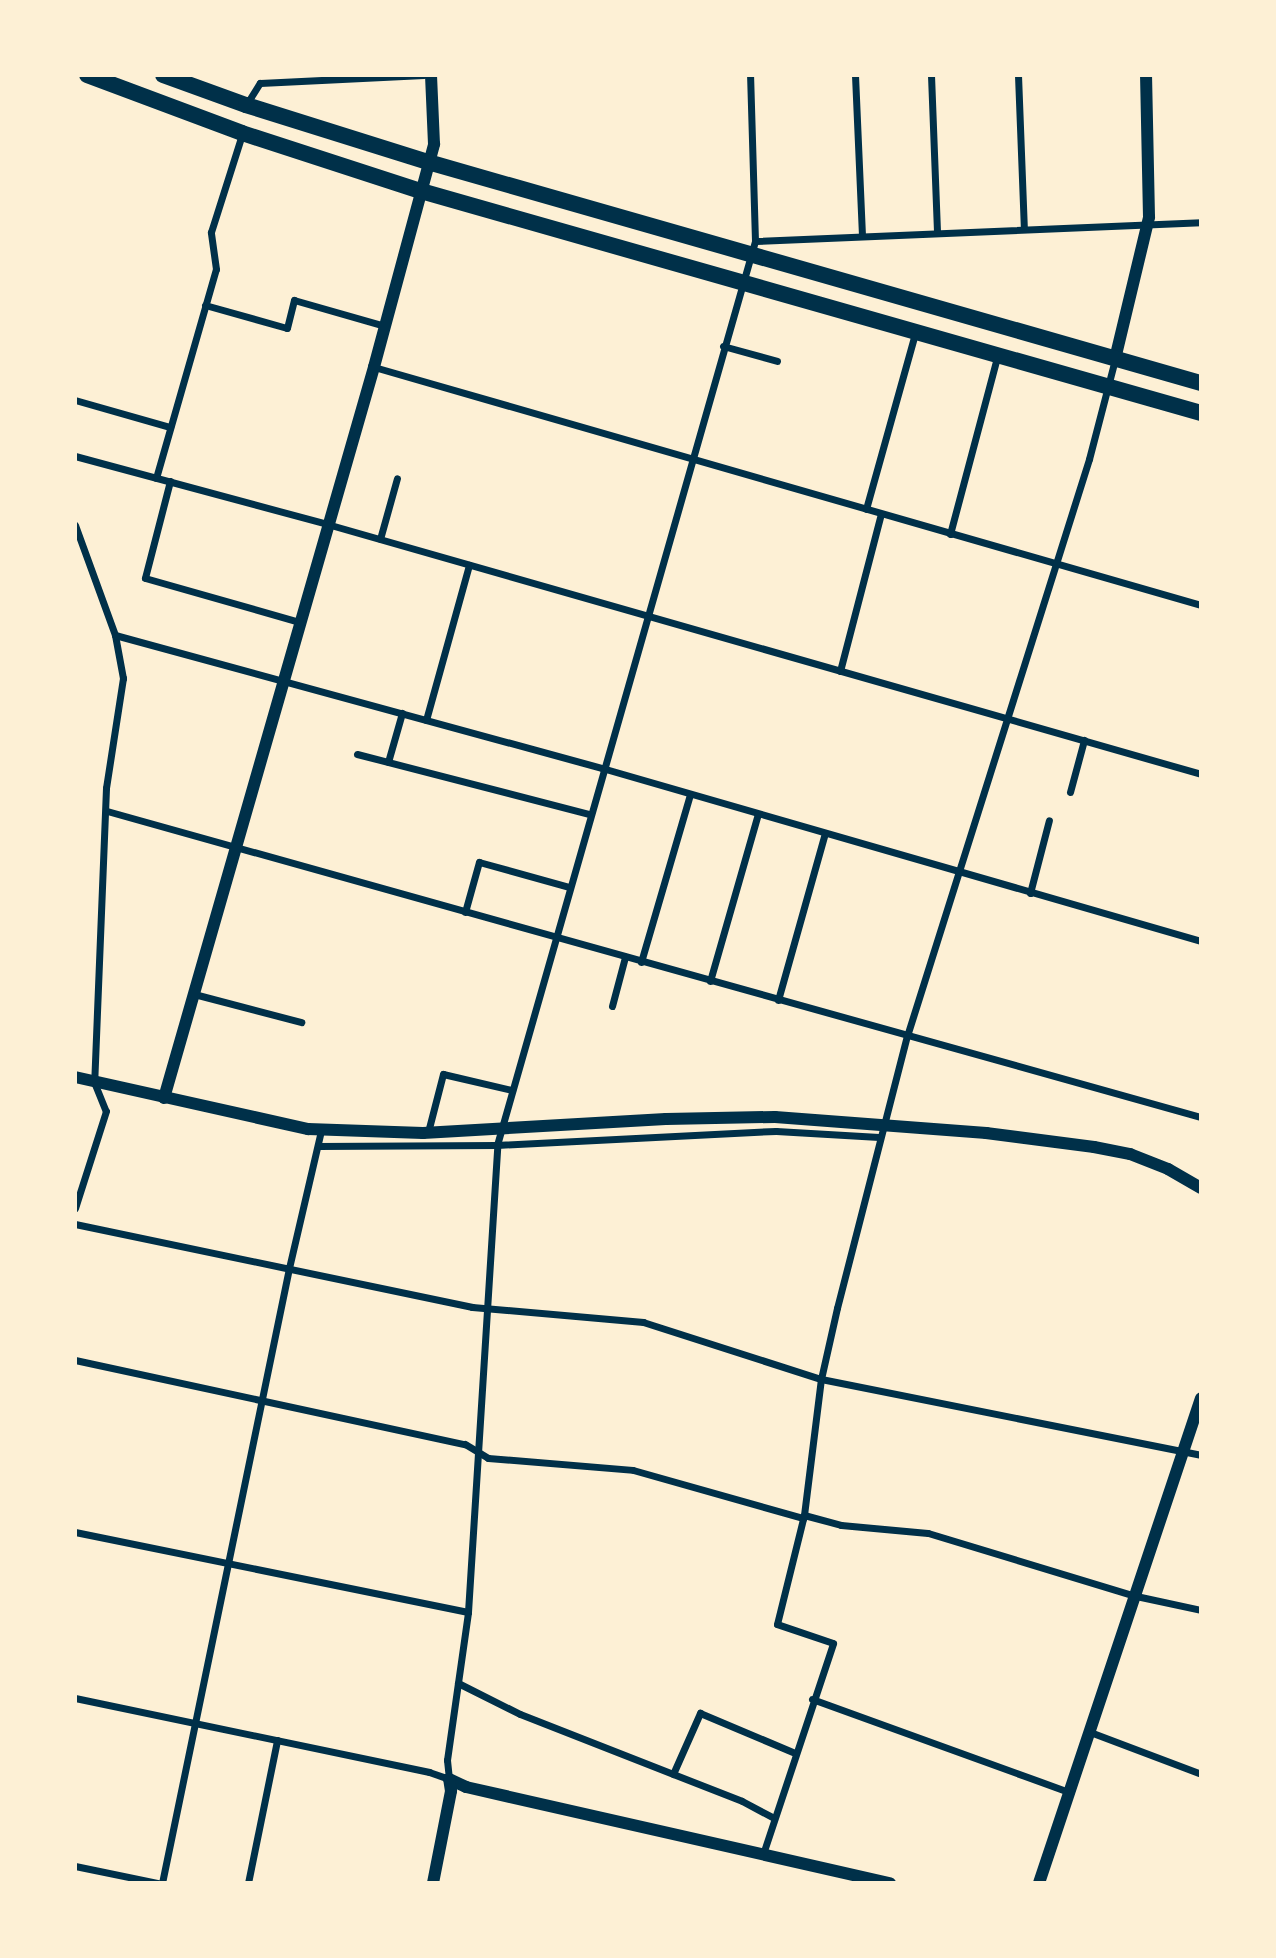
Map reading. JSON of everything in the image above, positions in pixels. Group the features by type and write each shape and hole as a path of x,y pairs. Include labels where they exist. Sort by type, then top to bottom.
{"highway":[{"path":"88,75 242,133 421,191 1109,389 1201,413"},
{"path":"163,75 246,105 428,162 752,248 1201,383"}],"street":[{"path":"246,105 260,83 425,75"},
{"path":"164,1098 374,367 421,191 433,144 431,75"},
{"path":"433,1883 451,1791 447,1760 468,1612 497,1144 752,248 750,75"},
{"path":"855,75 862,235"},
{"path":"931,75 937,232"},
{"path":"1018,75 1024,229"},
{"path":"763,1854 812,1699 833,1643 777,1624 803,1516 821,1378 880,1131 907,1036 1109,389 1149,224 1146,75"},
{"path":"156,478 216,268 211,232 242,133"},
{"path":"752,248 862,235 1201,222"},
{"path":"205,305 288,327 294,300 385,326"},
{"path":"866,509 915,333"},
{"path":"723,346 777,361"},
{"path":"950,534 997,357"},
{"path":"374,367 1201,605"},
{"path":"75,400 170,427"},
{"path":"75,456 327,524 1201,774"},
{"path":"380,539 397,478"},
{"path":"170,481 145,579 299,622"},
{"path":"840,671 881,514"},
{"path":"75,524 116,635 122,667 122,699 108,773 94,1082 106,1111 75,1208"},
{"path":"426,719 469,565"},
{"path":"116,635 602,768 1201,941"},
{"path":"388,762 402,713"},
{"path":"1070,792 1084,740"},
{"path":"357,754 589,814"},
{"path":"641,961 690,794"},
{"path":"107,811 1201,1117"},
{"path":"710,981 758,814"},
{"path":"1030,893 1049,820"},
{"path":"778,1000 825,833"},
{"path":"465,912 479,862 569,887"},
{"path":"612,1006 625,957"},
{"path":"194,993 302,1022"},
{"path":"428,1132 443,1074 512,1090"},
{"path":"75,1077 279,1125 321,1130 501,1130 733,1117 880,1131 1049,1140 1113,1150 1147,1160 1201,1188"},
{"path":"75,1866 160,1883 289,1268 321,1130"},
{"path":"318,1146 497,1144 776,1131 880,1131"},
{"path":"75,1224 487,1310 643,1322 821,1378 1201,1455"},
{"path":"75,1360 465,1444 488,1458 633,1470 841,1525 928,1533 1136,1596 1201,1609"},
{"path":"1038,1883 1201,1398"},
{"path":"75,1532 468,1612"},
{"path":"458,1683 520,1714 742,1801 774,1818"},
{"path":"75,1698 277,1740 449,1780 466,1787 890,1883"},
{"path":"812,1699 1069,1792"},
{"path":"673,1774 699,1713 795,1753"},
{"path":"1090,1732 1201,1774"},
{"path":"248,1883 277,1740"}]}
